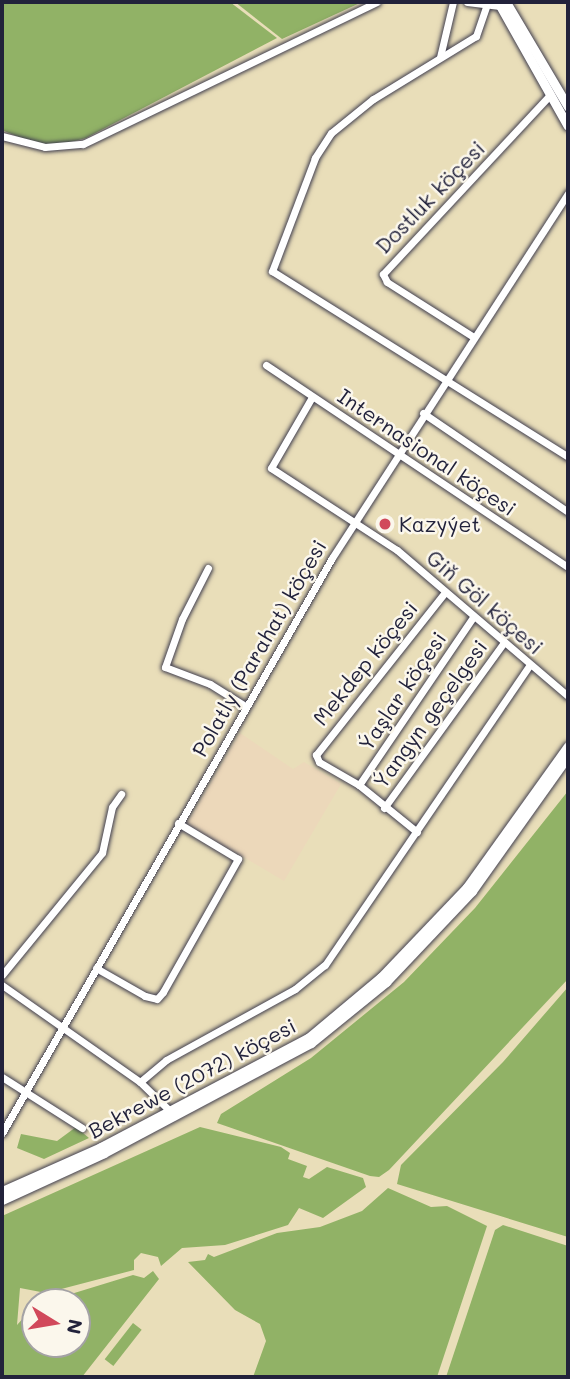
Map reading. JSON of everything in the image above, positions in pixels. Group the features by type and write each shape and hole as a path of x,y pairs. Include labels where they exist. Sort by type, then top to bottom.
{"main road":[{"path":"501,3 568,126"},
{"path":"501,3 568,107"},
{"name":"Bekrewe (2072) köçesi","path":"2,1191 172,1114 307,1038 381,977 467,887 568,746"},
{"name":"Bekrewe (2072) köçesi","path":"2,1200 312,1043 386,982 472,891 568,756"}],"street":[{"path":"2,136 45,147 83,144 377,2"},
{"path":"440,57 453,2"},
{"path":"467,2 486,7 501,3"},
{"path":"486,7 476,36 373,99 331,133 316,158 271,268 276,275 292,281 568,457"},
{"name":"Dostluk köçesi","path":"472,336 387,282 383,274 550,95"},
{"name":"Polatly (Parahat) köçesi","path":"2,1133 244,705 354,522 472,336 568,193"},
{"name":"Internasional köçesi","path":"266,365 568,567"},
{"name":"Giň Göl köçesi","path":"312,397 271,468 354,522 445,592 568,696"},
{"path":"422,413 568,512"},
{"path":"208,568 182,619 165,667 210,684 244,705"},
{"name":"Mekdep köçesi","path":"359,785 316,758 330,733 445,592"},
{"name":"Ýaşlar köçesi","path":"359,785 474,616"},
{"name":"Ýangyn geçelgesi","path":"384,808 504,642"},
{"path":"140,1082 166,1060 317,973 418,832 530,665"},
{"path":"359,785 384,808 418,832"},
{"path":"2,975 102,853 112,807 121,794"},
{"path":"96,968 157,999 238,859 178,823"},
{"path":"2,985 140,1082 172,1114"},
{"path":"2,1077 82,1128"}],"shaded area":[{"path":"240,733 293,769 304,762 341,784 284,881 187,824"}],"green space":[{"path":"2,2 230,2 277,38 86,138 60,145 33,143 2,130"},
{"path":"235,2 362,2 282,39"},
{"path":"568,791 568,979 389,1170 379,1177 370,1176 217,1123 221,1114 311,1058 404,982 475,908"},
{"path":"568,987 568,1237 397,1184 401,1165 503,1062"},
{"path":"76,1127 89,1138 44,1159 17,1148 21,1134 57,1141"},
{"path":"200,1127 281,1147 290,1153 288,1159 307,1166 303,1177 309,1179 327,1167 363,1178 366,1187 323,1218 299,1208 288,1225 225,1245 182,1248 161,1266 158,1257 141,1253 134,1260 134,1270 65,1288 20,1288 17,1325 21,1321 21,1358 91,1358 91,1288 133,1275 144,1278 153,1271 159,1279 82,1377 2,1377 2,1216"},
{"path":"388,1188 431,1207 447,1206 487,1226 437,1377 253,1377 266,1341 260,1324 235,1310 188,1262 205,1260 208,1254 214,1257 277,1233 320,1227 362,1211"},
{"path":"503,1225 568,1246 568,1377 446,1377 495,1230"},
{"path":"133,1323 142,1330 113,1366 105,1359"}],"place":[{"name":"Kazyýet","path":"385,524"}]}
